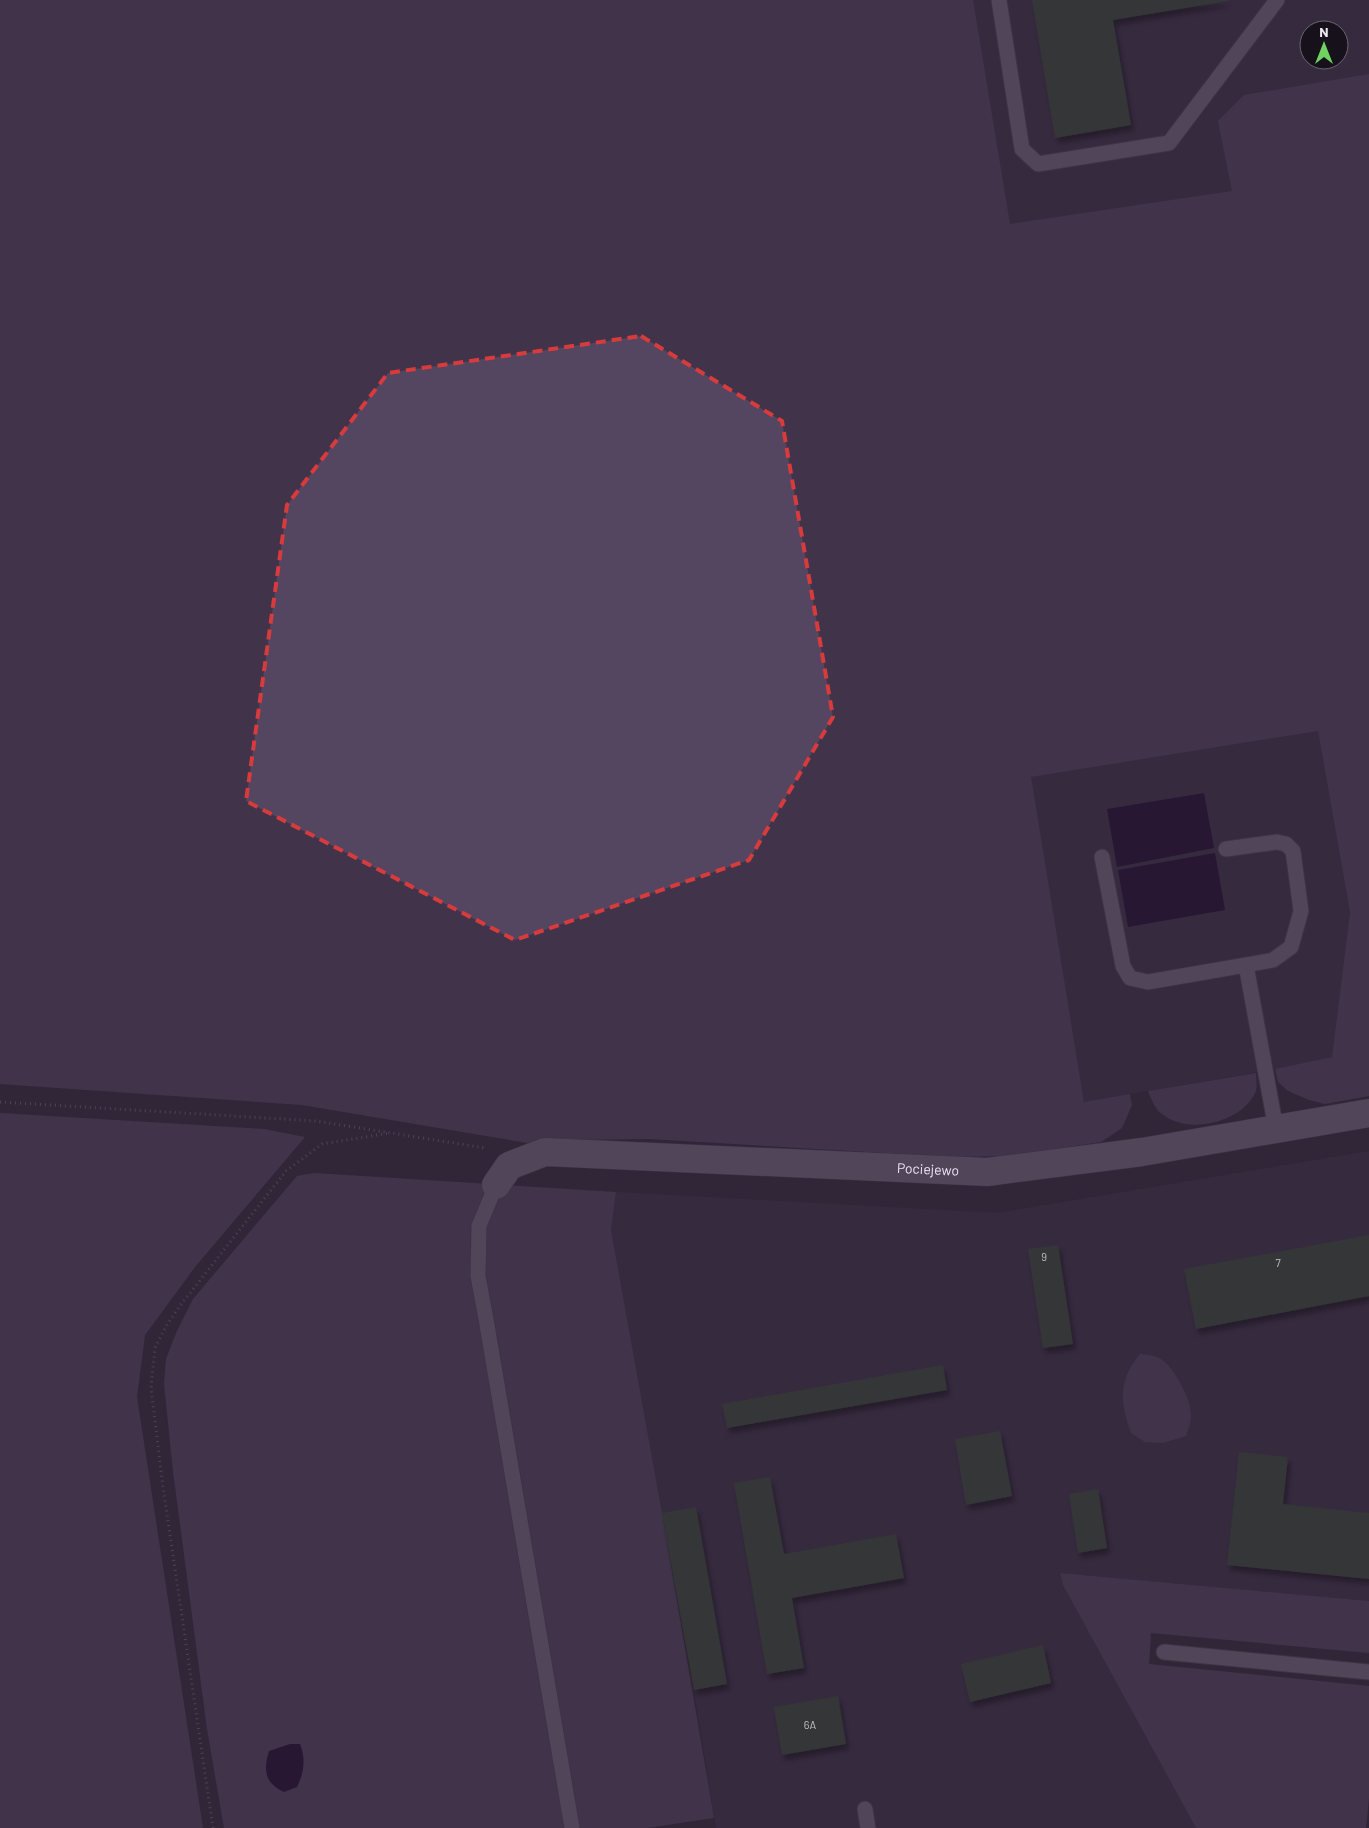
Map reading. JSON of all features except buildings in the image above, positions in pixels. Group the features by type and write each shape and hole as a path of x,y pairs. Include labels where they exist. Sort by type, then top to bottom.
{"street":[{"name":"Pociejewo","path":"496,1185 509,1166 545,1152 987,1172 1142,1152 1369,1113"}],"lane":[{"path":"999,0 1022,149 1038,164 1169,143 1278,0"},
{"path":"1102,857 1122,966 1130,978 1148,982 1273,960 1291,947 1301,911 1292,851 1286,844 1277,842 1226,849"},
{"path":"1246,965 1276,1129"},
{"path":"496,1185 479,1226 478,1276 572,1828"},
{"path":"1164,1652 1369,1672"},
{"path":"865,1809 868,1828"}],"path":[{"path":"0,1102 316,1121 488,1149"},
{"path":"213,1828 151,1388 155,1348 178,1307 286,1171 322,1144 390,1133"}],"highlighted area":[{"path":"641,336 782,421 833,717 749,860 515,940 246,801 287,505 388,373"}],"shaded area":[{"path":"0,0 973,0 1010,224 1232,191 1218,121 1244,95 1369,74 1369,1096 1325,1104 1309,1100 1288,1091 1278,1082 1275,1069 1332,1057 1350,912 1318,731 1031,777 1084,1102 1130,1094 1132,1105 1122,1128 1101,1142 1007,1156 952,1157 650,1139 562,1140 533,1144 302,1105 0,1084"},
{"path":"949,0 1369,0 1369,197 992,259"},
{"path":"1318,731 1350,912 1332,1057 1275,1069 1084,1102 1030,777"},
{"path":"1204,793 1214,848 1117,867 1107,809"},
{"path":"1215,853 1225,910 1128,927 1118,870"},
{"path":"1256,1073 1256,1090 1247,1105 1237,1113 1212,1123 1185,1124 1173,1120 1157,1109 1148,1091"},
{"path":"0,1113 264,1129 305,1137 195,1267 145,1335 137,1397 203,1828 0,1828"},
{"path":"1369,1151 1369,1601 1060,1573 1063,1585 1196,1828 716,1828 694,1690 611,1230 616,1192 997,1213"},
{"path":"314,1173 616,1192 611,1230 714,1818 647,1828 224,1828 207,1729 173,1471 164,1384 166,1359 193,1299 297,1176"},
{"path":"1140,1354 1154,1356 1163,1361 1179,1381 1191,1411 1186,1436 1163,1443 1145,1442 1131,1433 1123,1401 1123,1392 1128,1373"},
{"path":"1060,1573 1369,1601 1369,1653 1151,1633 1149,1664 1369,1686 1369,1798 1366,1828 1196,1828 1063,1585"},
{"path":"290,1744 300,1744 303,1766 297,1787 284,1792 269,1780 266,1765 269,1751"}]}
